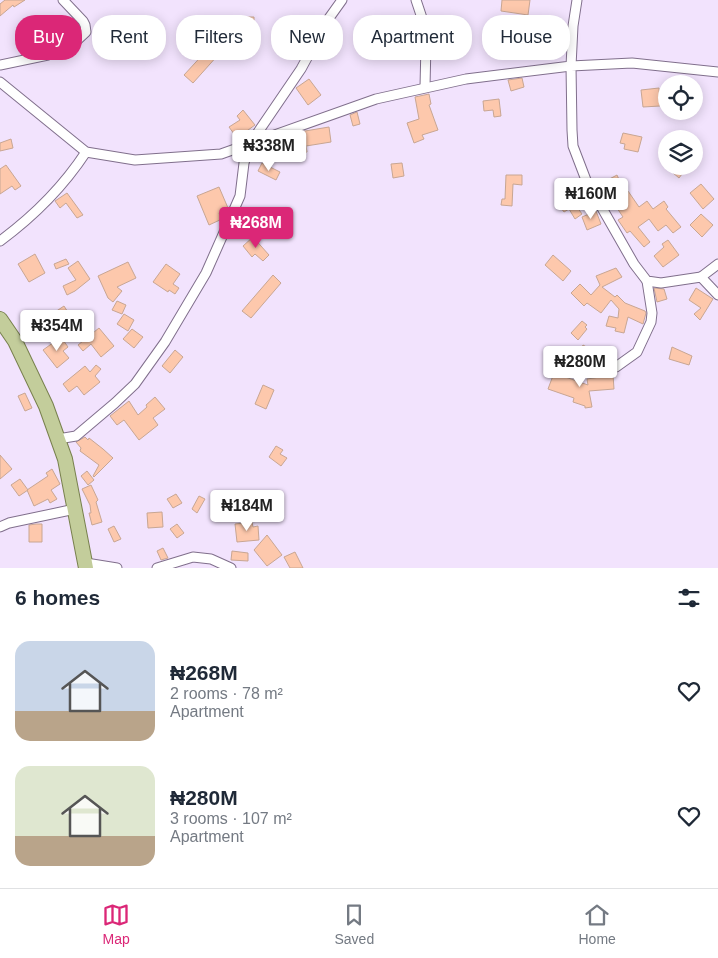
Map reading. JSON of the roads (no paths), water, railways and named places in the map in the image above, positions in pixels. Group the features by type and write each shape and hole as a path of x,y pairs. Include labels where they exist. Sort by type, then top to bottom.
{"main road":[{"path":"0,319 15,341 43,398 65,459 86,565"}],"street":[{"path":"0,65 48,55 72,45 86,32 83,21 63,0"},
{"path":"58,439 76,436 115,403 135,384 164,342 206,273 240,196 244,163 250,144 301,69 327,21 342,0"},
{"path":"416,0 424,24 426,43 425,87"},
{"path":"577,0 573,26 571,66 573,146 586,180 634,264 647,281 652,313 651,322 636,352 616,367 586,368"},
{"path":"0,82 86,152 135,160 221,154 376,99 466,78 571,66 632,63 718,72"},
{"path":"0,241 16,230 58,191 86,152"},
{"path":"647,281 661,283 701,277 718,264"},
{"path":"701,277 718,295"},
{"path":"0,527 9,523 75,509"},
{"path":"157,568 193,557 211,558 231,568"},
{"path":"86,565 116,568"}]}
